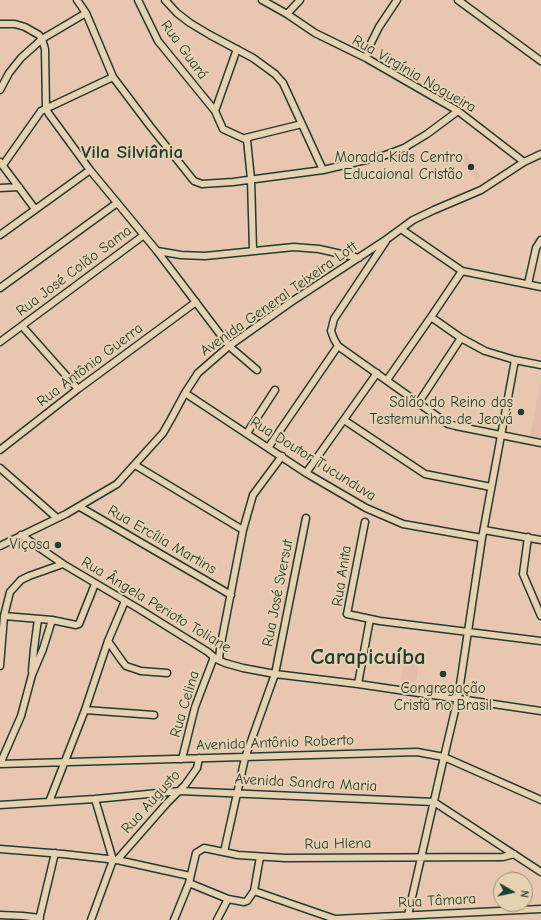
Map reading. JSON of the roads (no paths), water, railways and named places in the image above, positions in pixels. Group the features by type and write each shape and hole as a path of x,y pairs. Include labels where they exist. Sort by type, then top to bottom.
{"street":[{"path":"77,0 86,13 113,77 194,181 206,184 323,170 383,156 404,148 427,134 458,111"},
{"name":"Rua Guará","path":"138,0 158,41 215,111 223,129 246,140"},
{"path":"165,0 177,13 190,23 237,49 275,74 283,83 323,170"},
{"name":"Rua Virgínia Nogueira","path":"262,0 287,14 315,33 366,58 458,111 524,162"},
{"path":"287,14 300,0"},
{"path":"366,58 379,27 397,0"},
{"path":"458,0 541,61"},
{"path":"0,90 21,58 42,39 86,13"},
{"path":"0,24 11,24 25,27 39,35 42,39 44,49 46,109 64,137 157,251 229,346 257,370"},
{"path":"215,111 237,49"},
{"path":"35,209 1,164 37,115 46,109 113,77"},
{"path":"253,250 251,179 246,140 302,124"},
{"name":"Avenida General Teixeira Lott","path":"0,546 80,507 112,488 167,427 185,393 198,373 229,346 291,302 359,258 413,220 486,188 524,162 541,154"},
{"path":"0,235 90,170"},
{"path":"0,188 19,187"},
{"path":"0,288 117,203"},
{"path":"401,229 462,271 541,287"},
{"name":"Rua José Colão Sama","path":"0,342 144,235"},
{"path":"387,239 334,319 331,331 338,346 448,424 541,443"},
{"path":"528,284 536,248 541,240"},
{"path":"157,251 181,255 205,256 294,247 359,258"},
{"path":"386,380 432,317 462,271"},
{"name":"Rua Antônio Guerra","path":"0,450 78,389 196,302"},
{"path":"432,317 461,338 485,351 515,360 541,365"},
{"path":"22,326 78,389"},
{"path":"419,402 461,338"},
{"path":"268,448 338,346"},
{"path":"408,915 458,698 482,538 515,360"},
{"path":"306,473 377,373"},
{"path":"247,433 275,390"},
{"name":"Rua Doutor Tucunduva","path":"185,393 306,473 351,500 391,520 414,527 482,538"},
{"path":"344,420 425,474 491,487"},
{"name":"Rua Celina","path":"182,759 195,707 220,649 243,530 253,495 282,456"},
{"path":"135,464 243,530"},
{"path":"0,468 57,518"},
{"name":"Rua Ercília Martins","path":"80,507 231,595"},
{"name":"Rua José Sversut","path":"224,852 245,758 275,674 306,518"},
{"name":"Rua Anita","path":"365,522 347,614 370,618"},
{"path":"484,530 541,540"},
{"name":"Rua Ângela Perioto Toliane","path":"21,535 63,564 139,609 216,659 233,666 275,674 358,684 541,711"},
{"path":"528,537 523,574 541,616"},
{"path":"0,666 4,616 9,596 15,586 21,580 29,576 63,564"},
{"path":"4,616 52,620 76,625 79,624 95,584"},
{"path":"49,802 85,710 108,641 125,602"},
{"path":"358,684 370,618 541,641"},
{"path":"32,675 38,619"},
{"path":"0,764 21,716 32,675 43,649 52,620"},
{"path":"108,641 126,666 141,671 167,673"},
{"path":"85,710 154,715"},
{"name":"Avenida Antônio Roberto","path":"0,764 245,758 408,752 425,753 444,757 541,800"},
{"name":"Rua Augusto","path":"91,920 115,860 167,803 180,791 197,768 199,758"},
{"name":"Avenida Sandra Maria","path":"0,806 180,791 434,802"},
{"path":"95,799 115,860"},
{"path":"434,802 541,872"},
{"name":"Rua Hlena","path":"174,920 189,883 196,853 204,848 260,857 285,858 422,856 503,857 514,854"},
{"path":"0,849 55,853 115,860 190,876"},
{"path":"0,915 23,916 40,919 55,853"},
{"path":"189,883 228,899 242,902 247,901 254,891 260,857"},
{"path":"254,891 334,919"},
{"path":"218,920 228,899"},
{"name":"Rua Tâmara","path":"334,919 387,918 408,915 541,909"}],"place":[{"name":"Morada Kids Centro Educaional Cristão","path":"471,167"},
{"name":"Salão do Reino das Testemunhas de Jeová","path":"521,412"},
{"name":"Viçosa","path":"58,545"},
{"name":"Congregação Cristã no Brasil","path":"443,674"}],"district":[{"name":"Vila Silviânia","path":"132,153"},
{"name":"Carapicuíba","path":"368,657"}]}
